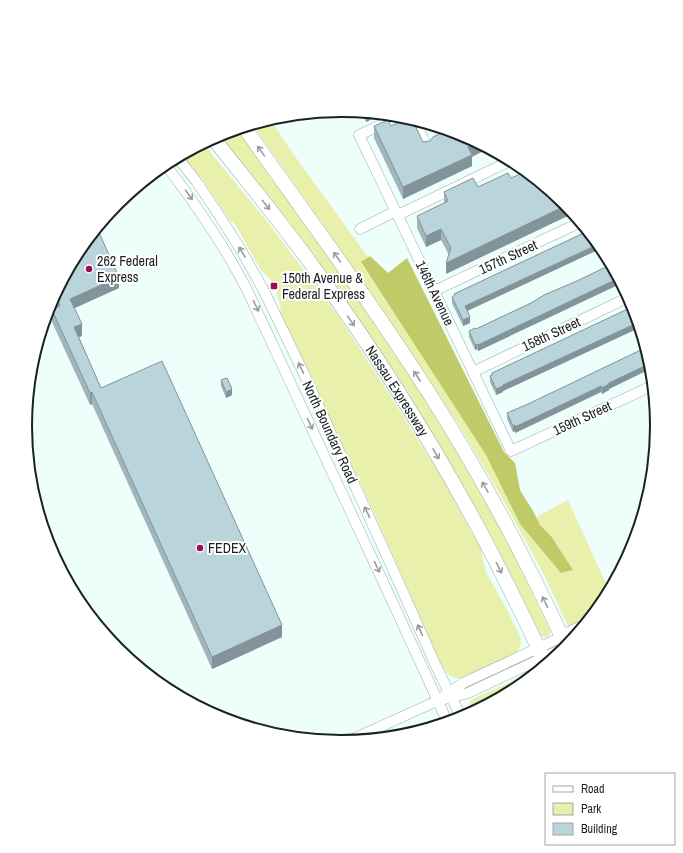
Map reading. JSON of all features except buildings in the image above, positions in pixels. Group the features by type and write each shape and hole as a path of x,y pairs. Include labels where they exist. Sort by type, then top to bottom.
{"highway":[{"name":"Nassau Expressway","path":"247,132 371,307 429,393 499,512 525,561 564,641"},
{"name":"Nassau Expressway","path":"217,143 295,242 327,286 404,401 474,520 513,595 542,658"},
{"path":"214,145 242,174"}],"street":[{"name":"146th Avenue","path":"389,121 359,135 511,451"},
{"path":"418,127 427,147"},
{"path":"441,133 443,138"},
{"name":"North Boundary Road","path":"181,162 215,209 244,255 264,291 312,391 436,666 459,713"},
{"path":"360,229 504,163"},
{"name":"North Boundary Road","path":"169,170 204,217 233,262 242,279 264,323 446,718"},
{"name":"157th Street","path":"434,292 576,224"},
{"name":"158th Street","path":"472,372 623,300"},
{"name":"159th Street","path":"511,451 648,388"},
{"path":"362,735 450,695 468,693 542,658 555,650"}],"green space":[{"path":"274,125 368,257 361,263 486,455 520,524 561,573 573,570 551,536 540,525 536,517 568,500 607,586 579,625 573,628 568,626 543,573 501,496 460,427 371,293 256,129"},
{"path":"242,133 401,360 468,470 506,539 550,630 547,637 543,637 540,634 492,537 402,383 329,276 223,141"},
{"path":"207,148 272,228 339,317 446,485 481,549 486,572 520,636 521,644 515,655 462,679 452,677 443,668 376,517 281,315 280,303 276,293 278,291 270,279 261,270 233,221 231,222 204,182 185,159"},
{"path":"370,256 388,273 407,258 504,452 515,463 520,490 540,525 551,536 573,570 561,573 520,524 486,455 361,262"},
{"path":"526,675 496,695 466,709 467,706 473,699"}],"place":[{"name":"262 Federal Express","path":"89,269"},
{"name":"150th Avenue & Federal Express","path":"274,286"},
{"name":"FEDEX","path":"200,548"}]}
